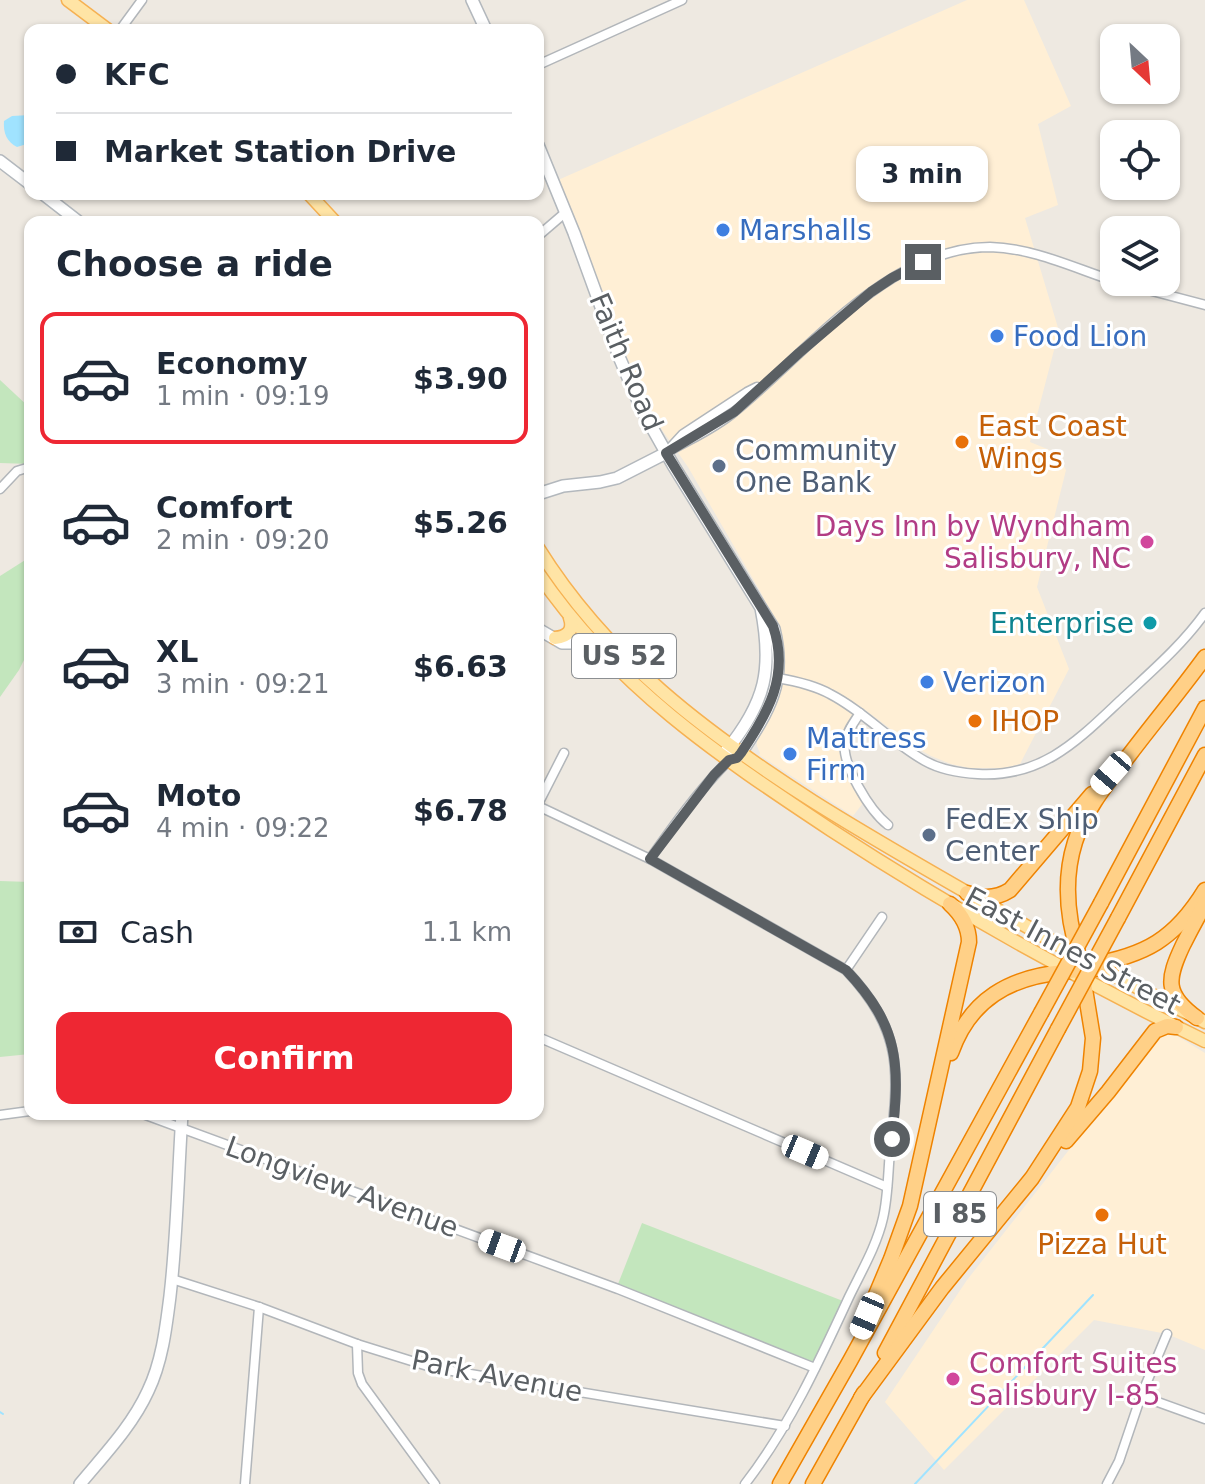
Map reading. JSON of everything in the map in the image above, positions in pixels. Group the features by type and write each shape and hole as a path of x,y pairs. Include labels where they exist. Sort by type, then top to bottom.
{"highway":[{"path":"1015,1198 1078,1107 1091,1064 1093,1038 1090,1013 1067,902 1074,844 1098,798 1205,657"},
{"name":"I 85","path":"780,1484 1041,1013 1205,708"},
{"path":"967,893 987,898 1010,890 1153,725"},
{"name":"I 85","path":"813,1484 1205,755"},
{"path":"925,1141 960,1030 990,997 1018,980 1133,955 1157,944 1181,923 1205,890"},
{"name":"US 52","path":"850,1361 905,1221 969,941 964,922 950,904"},
{"path":"1201,1020 1175,996 1170,978 1205,904"},
{"path":"861,1398 934,1299 1015,1198 1108,1092 1155,1031 1165,1026 1176,1027"}],"main road":[{"path":"68,0 100,24"},
{"path":"472,0 483,24"},
{"name":"Faith Road","path":"544,159 632,389 666,453 775,633 777,678 767,713 736,749 726,751 729,760"},
{"path":"0,161 24,179"},
{"path":"51,200 71,216"},
{"path":"315,200 329,216"},
{"path":"544,492 617,478 666,453"},
{"name":"East Innes Street","path":"544,556 583,611 627,659 685,712 854,826 967,893 1176,1027 1205,1041"},
{"name":"East Innes Street","path":"544,581 598,648 667,714 709,747 861,849 950,904 1081,968 1201,1020"},
{"name":"Faith Road","path":"736,749 766,676 768,648 761,608"},
{"path":"555,638 564,637 571,630 567,612"},
{"path":"544,632 564,643 587,643 598,648"},
{"path":"80,1484 132,1420 148,1392 159,1363 172,1279 182,1120"}],"street":[{"path":"124,24 142,0"},
{"path":"544,62 682,0"},
{"path":"544,231 566,212"},
{"path":"666,453 683,434 747,392 765,384 871,292 913,266 939,255 990,247 1021,251 1100,276"},
{"path":"1172,296 1205,305"},
{"path":"0,489 17,471 24,469"},
{"path":"777,678 823,690 936,766 987,775 1023,770 1057,756 1076,741 1165,660 1205,613"},
{"path":"860,713 846,736 845,758 872,808 888,825"},
{"path":"544,793 564,753"},
{"path":"650,859 678,820 729,760"},
{"path":"544,808 650,859 846,970 863,987 888,1032 897,1090 883,1219 785,1426 745,1484"},
{"path":"846,970 882,917"},
{"path":"544,1040 887,1187"},
{"path":"0,1115 24,1112"},
{"name":"Longview Avenue","path":"159,1120 618,1289 815,1368"},
{"name":"Park Avenue","path":"172,1279 434,1368 785,1426"},
{"path":"245,1484 259,1307"},
{"path":"1107,1484 1119,1461 1141,1396 1167,1334"},
{"path":"357,1344 358,1373 362,1384 435,1484"},
{"path":"1141,1396 1205,1419"}],"shaded area":[{"path":"967,0 1024,0 1071,106 1038,124 1058,205 1025,218 1059,331 1030,442 1057,453 1066,470 1037,587 1069,669 1020,764 1004,768 969,768 931,756 860,706 844,728 839,750 843,767 863,803 853,816 759,755 757,739 771,711 775,621 688,467 660,427 643,395 602,298 558,180"},
{"path":"1164,1034 1177,1036 1205,1053 1205,1350 1167,1334 1094,1320 944,1470 885,1402 967,1280 1157,1037"}],"green space":[{"path":"0,380 24,402 24,464 0,463"},
{"path":"24,561 24,660 0,697 0,576"},
{"path":"0,881 24,882 24,1055 0,1057"},
{"path":"642,1223 843,1301 813,1363 618,1284"}],"water":[{"path":"24,115 24,145 17,147 6,137 4,129 4,121 12,116"}],"waterway":[{"path":"915,1484 1093,1295"}],"place":[{"name":"Marshalls","path":"723,230"},
{"name":"Food Lion","path":"997,336"},
{"name":"East Coast Wings","path":"962,442"},
{"name":"Community One Bank","path":"719,466"},
{"name":"Days Inn by Wyndham Salisbury, NC","path":"1147,542"},
{"name":"Enterprise","path":"1150,623"},
{"name":"Verizon","path":"927,682"},
{"name":"IHOP","path":"975,721"},
{"name":"Mattress Firm","path":"790,754"},
{"name":"FedEx Ship Center","path":"929,835"},
{"name":"Pizza Hut","path":"1102,1215"},
{"name":"Comfort Suites Salisbury I-85","path":"953,1379"}],"route":[{"path":"892,1139 897,1090 892,1046 877,1008 863,987 846,970 650,859 714,775 741,753 766,716 778,672 773,626 666,453 734,412 871,292 923,262"}]}
